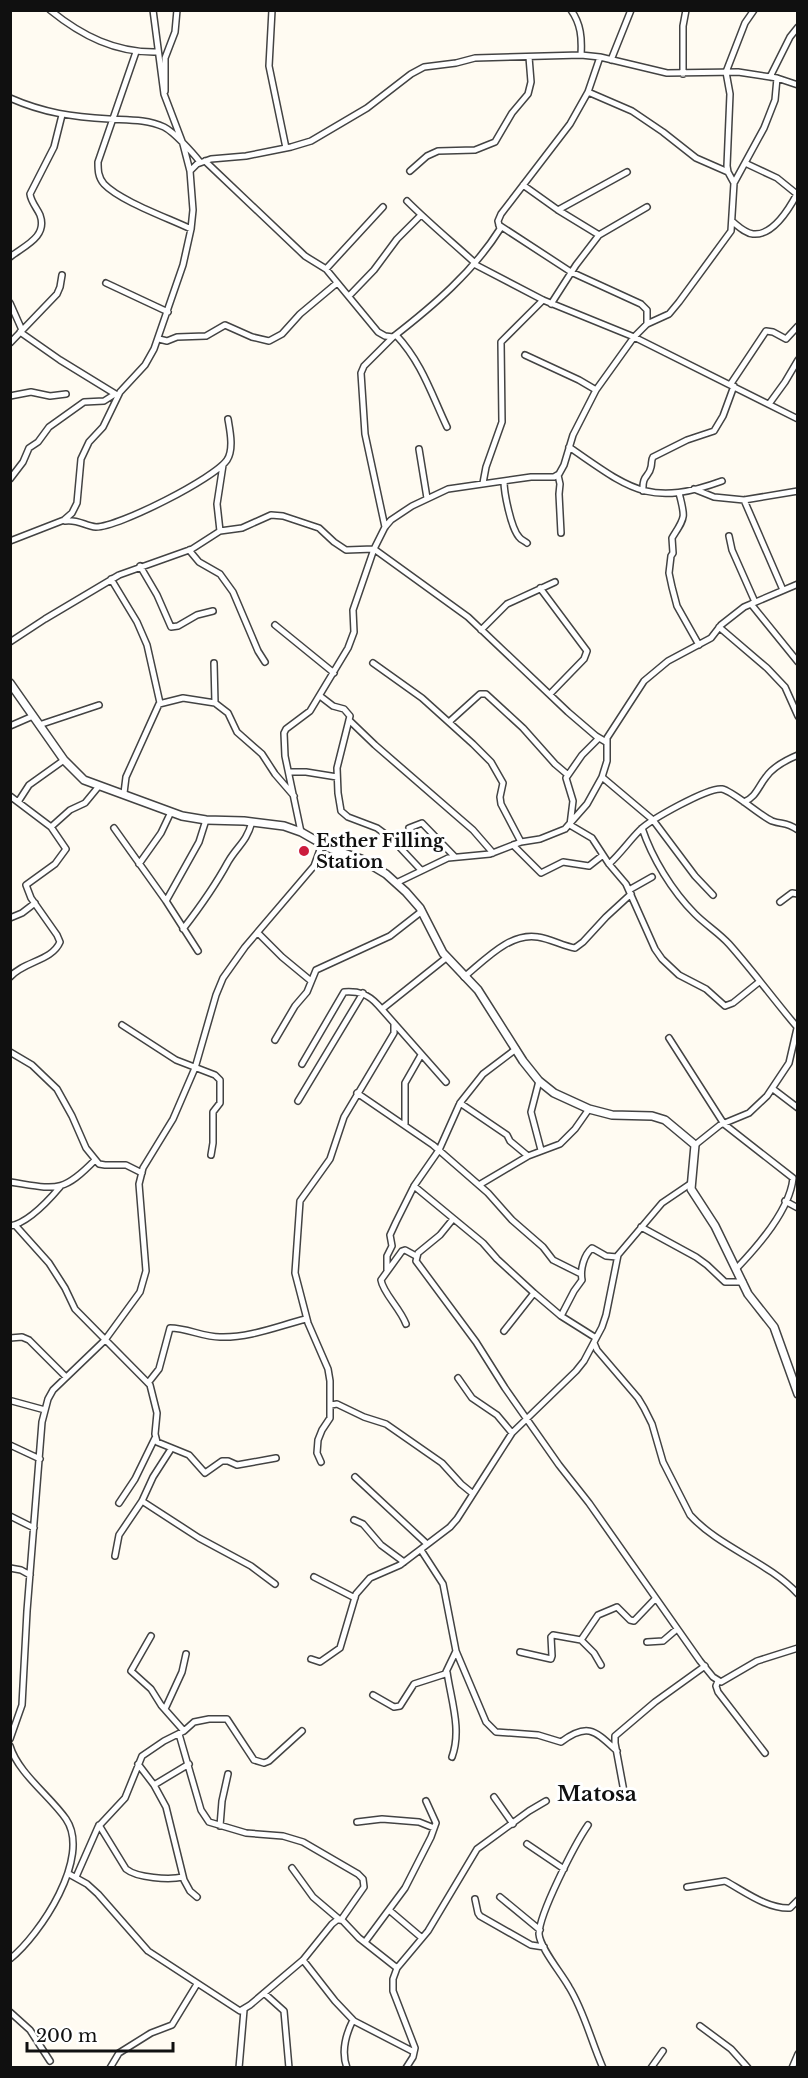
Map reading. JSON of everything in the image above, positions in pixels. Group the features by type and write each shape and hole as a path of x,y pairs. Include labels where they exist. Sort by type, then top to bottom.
{"street":[{"path":"50,10 66,24 92,38 136,52 157,52"},
{"path":"10,479 23,462 29,448 38,442 49,427 83,403 104,402 117,395 145,365 159,339 183,266 193,210 190,171 183,144 164,94 153,10"},
{"path":"164,94 165,58 175,32 177,10"},
{"path":"272,10 269,66 286,148"},
{"path":"571,10 579,21 581,55"},
{"path":"611,60 631,10"},
{"path":"683,74 683,26 686,10"},
{"path":"734,183 728,172 727,125 730,94 726,72 745,23 754,10"},
{"path":"561,533 558,475 564,465 573,435 596,390 634,337 647,324 669,314 731,231 734,183 764,128 775,100 773,78 790,37 798,27"},
{"path":"136,52 98,162 98,171 104,184 124,198 191,229"},
{"path":"190,171 203,161 246,156 311,141 367,108 411,74 424,67 475,58 581,55 600,57 667,73 738,72 798,85"},
{"path":"410,171 427,156 438,152 475,150 495,141 512,112 528,94 531,71 528,57"},
{"path":"385,527 365,434 361,373 364,366 475,264 498,232 498,221 501,214 570,124 588,92 600,57"},
{"path":"588,92 632,111 696,158 728,172"},
{"path":"10,98 34,108 63,115 132,119 163,126 192,150 305,256 326,268 378,332 385,336 394,336 412,353 447,428"},
{"path":"10,257 42,231 40,214 30,194 54,147 63,115"},
{"path":"732,222 753,234 766,230 775,225 797,195 777,178 745,163"},
{"path":"558,210 627,172"},
{"path":"523,185 598,235"},
{"path":"407,201 475,264 551,304 634,337 798,418"},
{"path":"326,268 383,207"},
{"path":"551,304 598,235 647,207"},
{"path":"349,296 374,270 397,239 422,215"},
{"path":"499,225 571,272 641,304 647,310 647,324"},
{"path":"10,343 57,294 62,275"},
{"path":"106,283 168,312"},
{"path":"159,339 206,336 225,325 252,337 269,341 282,334 300,314 337,283"},
{"path":"483,483 486,467 502,422 501,342 543,300"},
{"path":"10,303 21,331 117,395"},
{"path":"643,491 643,480 650,470 652,457 687,440 714,431 723,416 732,386 766,331 786,339 798,326"},
{"path":"525,356 596,390"},
{"path":"769,404 798,360"},
{"path":"10,396 31,392 50,396 66,394"},
{"path":"10,541 70,516 77,505 81,459 90,440 105,423 117,395"},
{"path":"60,522 77,521 96,527 120,520 157,506 206,477 228,458 231,448 228,419"},
{"path":"570,447 608,474 643,491 666,495 722,481"},
{"path":"419,449 427,498"},
{"path":"220,531 217,504 223,464"},
{"path":"301,832 284,750 285,730 308,713 334,673 352,639 353,610 374,549 385,527 391,520 427,498 448,489 558,475"},
{"path":"504,481 516,531 519,537 527,543"},
{"path":"694,489 714,497 744,500 798,491"},
{"path":"680,493 684,519 672,538 673,553 669,573 677,606 699,645"},
{"path":"744,500 783,590"},
{"path":"10,642 111,579 140,566 189,550 220,531 242,528 265,517 276,515 324,531 333,542 346,550 374,549 459,609 598,738 606,742"},
{"path":"729,536 732,550 753,603 798,662"},
{"path":"189,550 199,562 220,574 233,592 265,662"},
{"path":"140,566 157,595 171,627 178,626 197,615 213,611"},
{"path":"111,579 137,622 147,645 160,703 126,777 124,793"},
{"path":"482,630 505,605 555,582"},
{"path":"396,883 445,859 492,853 521,842 555,834 570,825 587,804 602,777 607,758 606,742 610,732 644,681 668,661 711,638 719,627 744,607 798,584"},
{"path":"540,588 587,651 584,659 550,694"},
{"path":"275,625 334,673"},
{"path":"719,627 767,668 785,687 798,716"},
{"path":"214,663 215,703"},
{"path":"373,663 422,698 488,759 500,776 503,784 500,794 501,804 521,842"},
{"path":"10,683 64,760 80,777 171,813 206,820 284,826 340,852 361,859 396,883 422,911 446,958 476,987 539,1081 554,1094 589,1109 612,1115 657,1117 668,1121 695,1145"},
{"path":"449,722 480,694 486,694 523,728 549,758 568,775"},
{"path":"320,696 333,706 345,710 350,716 340,752 337,777 339,803 343,813 377,828 392,839 422,870"},
{"path":"160,703 183,698 215,703 228,713 237,732 262,754 294,796"},
{"path":"39,725 99,705"},
{"path":"10,726 33,716"},
{"path":"349,720 473,830 492,853"},
{"path":"570,825 573,802 567,785 568,775 598,738"},
{"path":"744,802 754,797 770,773 785,761 798,755"},
{"path":"18,802 29,786 64,760"},
{"path":"289,772 337,777"},
{"path":"602,777 653,820 695,876 713,895"},
{"path":"51,827 70,810 85,803 99,786"},
{"path":"609,864 642,828 653,820 682,803 717,789 727,791 771,820 787,823 798,830"},
{"path":"10,796 51,827 66,849 55,864 28,883 26,887 60,942 54,952 24,965 10,977"},
{"path":"139,864 161,833 171,813"},
{"path":"166,901 199,842 206,820"},
{"path":"183,928 217,884 233,855 245,841 252,822"},
{"path":"409,828 422,823 455,856"},
{"path":"570,825 592,838 630,892 641,921 659,955 679,975 701,985 723,1005 728,1006 759,982"},
{"path":"114,828 198,951"},
{"path":"642,828 657,860 682,898 697,916 724,938 797,1025 789,1063 773,1089 749,1113 724,1124 695,1145 690,1184 694,1195 715,1226 748,1294 774,1327 798,1394"},
{"path":"10,1739 22,1705 30,1575 42,1422 45,1410 51,1394 105,1340 134,1302 146,1271 139,1184 142,1173 173,1119 195,1068 219,988 241,951 314,866 322,844"},
{"path":"513,845 541,873 564,862 589,866 603,855"},
{"path":"314,866 340,852"},
{"path":"464,976 516,938 536,936 575,948 630,892 652,877"},
{"path":"780,902 792,894 798,894"},
{"path":"10,918 22,913 34,903"},
{"path":"275,1040 295,1006 307,992 316,970 390,936 422,911"},
{"path":"258,933 311,981"},
{"path":"382,1009 446,958"},
{"path":"302,1064 343,994 345,992 363,993 369,995 446,1082"},
{"path":"298,1101 363,993"},
{"path":"321,1462 317,1453 318,1440 330,1418 330,1376 306,1319 295,1273 300,1201 330,1159 339,1127 394,1033 394,1024"},
{"path":"122,1025 176,1060 215,1075 222,1084 220,1103 213,1112 211,1155"},
{"path":"669,1038 724,1124 793,1177 785,1200 763,1239 737,1268"},
{"path":"387,1270 387,1256 392,1246 390,1235 414,1186 439,1150 460,1103 483,1074 516,1049"},
{"path":"10,1052 32,1065 57,1089 86,1148 95,1160 101,1165 124,1165 142,1173"},
{"path":"405,1125 405,1083 421,1055"},
{"path":"539,1081 531,1112 541,1150"},
{"path":"773,1089 798,1108"},
{"path":"357,1093 439,1150 479,1185 512,1220 543,1247 553,1260 581,1274"},
{"path":"460,1103 507,1135 510,1141 528,1156"},
{"path":"479,1185 528,1156 557,1146 575,1129 589,1109"},
{"path":"95,1160 76,1179 60,1187 41,1207 13,1226 50,1263 65,1288 72,1306 148,1383 157,1413 155,1438 135,1479 119,1503"},
{"path":"10,1182 60,1187"},
{"path":"311,1659 320,1662 339,1649 361,1586 370,1578 404,1562 455,1522 512,1433 576,1371 595,1340 606,1315 617,1257 662,1203 690,1184"},
{"path":"414,1186 483,1243 497,1259 561,1316 595,1340 597,1350 638,1398 647,1414 663,1462 690,1515 727,1544 781,1579 798,1594"},
{"path":"785,1200 798,1208"},
{"path":"416,1256 440,1235 453,1219"},
{"path":"641,1227 696,1257 725,1282 743,1282"},
{"path":"561,1316 573,1291 581,1281 585,1255 590,1248 606,1256 617,1257"},
{"path":"406,1324 401,1311 382,1286 382,1279 403,1251 416,1256"},
{"path":"416,1256 415,1259 423,1273 476,1342 637,1570 655,1599 718,1681"},
{"path":"504,1331 534,1293"},
{"path":"148,1383 159,1369 170,1328 222,1338 252,1335 306,1319"},
{"path":"10,1338 22,1337 29,1340 66,1377"},
{"path":"458,1378 468,1394 498,1416 512,1433"},
{"path":"12,1401 45,1410"},
{"path":"331,1405 337,1404 364,1417 386,1424 444,1464 472,1493"},
{"path":"155,1438 160,1444 190,1456 205,1473 222,1461 237,1465 276,1458"},
{"path":"10,1444 40,1460"},
{"path":"115,1556 119,1535 142,1501 171,1449"},
{"path":"355,1477 427,1544"},
{"path":"142,1501 198,1538 251,1566 275,1584"},
{"path":"10,1516 34,1528"},
{"path":"354,1520 363,1524 381,1545 404,1562"},
{"path":"421,1550 443,1584 456,1651 486,1722 494,1732 538,1735 561,1742 573,1734 589,1730 596,1733 617,1751"},
{"path":"10,1568 30,1575"},
{"path":"314,1577 355,1598"},
{"path":"581,1640 598,1615 617,1607 634,1621 655,1599"},
{"path":"647,1642 663,1641 677,1629"},
{"path":"519,1652 551,1659 551,1637 553,1635 581,1640 594,1653 601,1665"},
{"path":"69,1874 98,1894 140,1945 236,2010 244,2010 303,1960 332,1924 340,1920 364,1887 361,1876 336,1859 298,1840 274,1834 246,1833 219,1826 211,1823 203,1815 182,1732 151,1689 131,1671 151,1636"},
{"path":"718,1681 725,1680 757,1661 797,1649"},
{"path":"452,1757 456,1746 457,1731 447,1672 456,1651"},
{"path":"165,1709 183,1671 186,1654"},
{"path":"625,1797 614,1739 617,1734 655,1702 705,1666"},
{"path":"373,1695 394,1707 400,1706 412,1685 447,1672"},
{"path":"718,1681 716,1686 718,1692 765,1753"},
{"path":"75,1878 99,1825 123,1800 144,1753 182,1732 196,1721 222,1718 227,1719 254,1760 264,1763 302,1731"},
{"path":"10,1746 17,1760 69,1824 74,1840 69,1874 63,1887 35,1932 21,1951 10,1959"},
{"path":"138,1764 154,1785 167,1811 183,1877 188,1888 197,1897"},
{"path":"154,1785 189,1764"},
{"path":"219,1826 228,1774"},
{"path":"494,1797 513,1824"},
{"path":"365,1942 405,1888 434,1828 436,1823 426,1801"},
{"path":"406,2067 414,2052 414,2045 393,1991 393,1979 397,1968 422,1938 477,1849 546,1801"},
{"path":"357,1822 384,1819 419,1822 434,1828"},
{"path":"99,1825 126,1869 132,1874 164,1878 183,1877"},
{"path":"588,1825 576,1844 550,1899 540,1936 544,1947 571,1989 603,2067"},
{"path":"527,1844 564,1869"},
{"path":"292,1868 306,1889 321,1905 397,1968"},
{"path":"687,1887 725,1881 740,1892 780,1907 790,1908 798,1900"},
{"path":"500,1897 540,1930"},
{"path":"475,1899 480,1916 531,1945 544,1947"},
{"path":"389,1910 422,1938"},
{"path":"303,1960 353,2020 414,2052"},
{"path":"110,2067 119,2053 151,2033 172,2025 197,1984"},
{"path":"264,1993 284,2010 289,2067"},
{"path":"239,2067 244,2010"},
{"path":"10,2012 30,2030 50,2061"},
{"path":"347,2067 345,2057 347,2033 353,2020"},
{"path":"700,2026 730,2049 748,2067"},
{"path":"651,2067 663,2051"},
{"path":"792,2067 798,2054"}],"place":[{"name":"Esther Filling Station","path":"304,851"}],"district":[{"name":"Matosa","path":"597,1794"}]}
